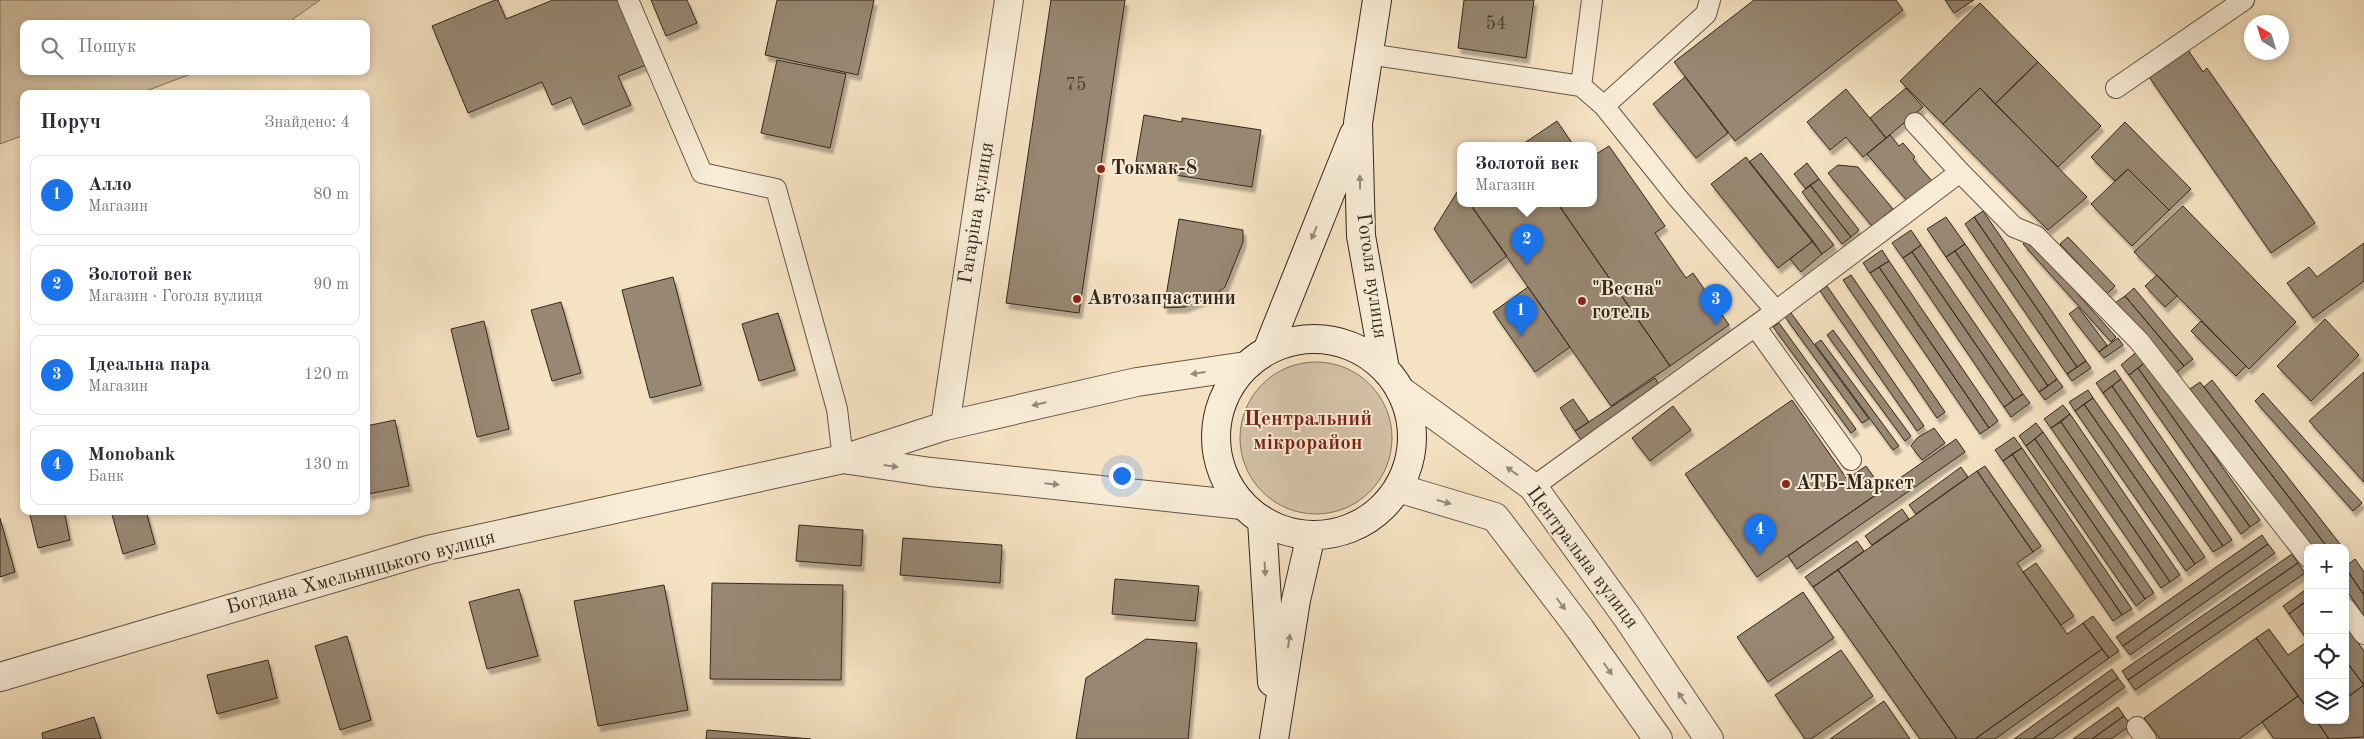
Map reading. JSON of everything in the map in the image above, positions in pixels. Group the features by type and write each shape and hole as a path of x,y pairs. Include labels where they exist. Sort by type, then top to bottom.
{"street":[{"name":"Гагаріна вулиця","path":"945,426 1009,0"},
{"name":"Гоголя вулиця","path":"1377,0 1358,123 1361,236 1393,379 1409,414 1412,439 1408,465 1398,488"},
{"name":"Гоголя вулиця","path":"1257,358 1358,123"},
{"name":"Центральна вулиця","path":"1257,358 1291,342 1316,339 1342,343 1365,353 1393,379 1533,487 1627,617 1709,739"},
{"name":"Богдана Хмельницького вулиця","path":"0,677 428,550 843,459 945,426 1137,382 1257,358"},
{"path":"1257,358 1230,386 1220,409 1216,435 1218,460 1228,484 1252,513 1267,624 1275,731"},
{"name":"Богдана Хмельницького вулиця","path":"843,459 1252,513 1286,531 1311,535 1337,532 1361,523 1381,508 1398,488"},
{"path":"1398,488 1495,517 1580,629 1658,739"},
{"path":"1275,731 1296,600 1311,535"}],"lane":[{"path":"628,0 702,173 776,189 837,409 843,459"},
{"path":"1581,86 1592,0"},
{"path":"1604,106 1706,14 1710,0"},
{"path":"2116,88 2244,0"},
{"path":"1368,54 1581,86 1604,106 1677,197 1776,311"},
{"path":"1916,123 1960,172 2014,227 2036,236 2139,341 2304,552"},
{"path":"1533,487 1776,311 1960,172"},
{"path":"1755,326 1851,460"},
{"path":"2349,613 2364,634"}],"shaded area":[{"path":"0,0 320,0 292,20 20,20 20,75 188,75 149,90 20,90 20,136 0,144"},
{"path":"1316,362 1331,363 1345,368 1370,384 1386,409 1391,423 1391,453 1386,467 1370,492 1345,508 1331,513 1316,514 1301,513 1287,508 1262,492 1246,467 1241,453 1240,438 1241,423 1246,409 1262,384 1287,368 1301,363"}],"building":[{"path":"498,0 506,19 553,0 619,0 646,65 618,76 631,105 583,125 571,97 552,105 542,82 468,113 432,26"},
{"path":"651,0 687,0 697,23 666,36"},
{"path":"777,0 874,0 858,75 765,55"},
{"path":"1051,0 1125,0 1079,313 1006,303"},
{"path":"1464,0 1534,0 1526,58 1458,48"},
{"path":"1754,0 1896,0 1903,10 1735,141 1674,62"},
{"path":"1945,0 1974,0 1954,13"},
{"path":"1980,3 2038,62 1995,104 1980,88 1943,124 1900,81"},
{"path":"2188,50 2203,72 2207,68 2315,223 2271,253 2149,77"},
{"path":"777,60 846,74 830,148 761,133"},
{"path":"2038,62 2101,126 2058,167 1995,104"},
{"path":"1685,77 1728,133 1696,158 1653,104"},
{"path":"1906,88 1923,107 1886,138 1870,118"},
{"path":"1980,88 2087,197 2048,230 1943,124"},
{"path":"1846,89 1886,138 1863,157 1846,137 1830,150 1807,122"},
{"path":"1144,115 1182,122 1182,118 1261,130 1252,187 1175,175 1176,169 1136,162"},
{"path":"1557,121 1571,142 1526,142"},
{"path":"2125,122 2191,189 2169,210 2128,169 2115,181 2091,157"},
{"path":"1890,135 1899,146 1903,143 1915,157 1913,159 1932,181 1908,202 1867,154"},
{"path":"1609,146 1665,226 1655,233 1686,278 1693,273 1729,325 1670,366 1560,207 1597,207 1597,154"},
{"path":"1761,153 1834,245 1822,254 1749,162"},
{"path":"1746,157 1813,241 1778,268 1711,184"},
{"path":"1807,163 1819,179 1806,189 1794,174"},
{"path":"1838,165 1858,167 1893,209 1872,226 1828,173"},
{"path":"2128,169 2169,210 2132,246 2091,204"},
{"path":"1819,179 1859,230 1851,237 1810,185"},
{"path":"1810,185 1851,237 1842,244 1802,192"},
{"path":"1457,192 1457,207 1472,207 1507,256 1471,283 1434,229"},
{"path":"2183,206 2296,322 2249,369 2134,252"},
{"name":"\"Весна\" готель","path":"1472,207 1560,207 1670,366 1611,406"},
{"path":"1983,211 2086,361 2077,367 1974,217"},
{"path":"1946,217 1965,244 1946,257 1927,229"},
{"path":"1974,217 2077,367 2067,374 1965,224"},
{"path":"1179,219 1243,230 1243,242 1225,287 1215,295 1185,307 1164,308"},
{"path":"1911,230 1921,245 1903,258 1892,243"},
{"path":"2068,237 2115,286 2107,294 2060,244"},
{"path":"2029,239 2116,337 2111,342 2023,244"},
{"path":"1813,241 1822,254 1801,272 1790,259"},
{"path":"2364,243 2364,281 2313,318 2287,283 2309,267 2317,277"},
{"path":"1965,244 2057,379 2048,386 1955,251"},
{"path":"1921,245 2023,394 2014,400 1912,252"},
{"path":"1882,250 1889,261 1870,273 1863,263"},
{"path":"1955,251 2048,386 2039,392 1946,257"},
{"path":"1912,252 2014,400 2004,407 1903,258"},
{"path":"1889,261 1998,421 1989,428 1879,267"},
{"path":"1879,267 1989,428 1980,434 1870,273"},
{"path":"1851,275 1945,412 1937,418 1843,280"},
{"path":"2157,275 2177,296 2165,307 2145,286"},
{"path":"673,277 701,385 650,398 622,290"},
{"path":"1827,286 1924,426 1917,431 1820,291"},
{"path":"1528,287 1570,347 1535,372 1493,312"},
{"path":"2134,288 2193,359 2184,366 2125,296"},
{"path":"2125,296 2184,366 2175,374 2115,303"},
{"path":"561,302 581,373 552,381 531,310"},
{"path":"2078,307 2107,345 2099,352 2069,314"},
{"path":"778,313 795,370 759,381 742,324"},
{"path":"1791,313 1869,419 1862,423 1785,317"},
{"path":"2325,319 2359,355 2311,401 2277,366"},
{"path":"484,321 509,429 477,437 451,329"},
{"path":"2201,321 2246,366 2236,376 2191,331"},
{"path":"1779,323 1856,429 1851,433 1773,327"},
{"path":"1833,330 1911,436 1905,441 1827,335"},
{"path":"2118,338 2123,345 2104,358 2099,352"},
{"path":"1821,340 1899,446 1893,450 1815,344"},
{"path":"2139,350 2147,361 2129,375 2121,365"},
{"path":"2086,361 2091,368 2072,381 2067,374"},
{"path":"2147,361 2260,520 2250,527 2138,368"},
{"path":"2138,368 2250,527 2241,534 2129,375"},
{"path":"2115,370 2121,379 2103,393 2096,383"},
{"path":"2364,372 2364,482 2309,421"},
{"path":"1655,378 1663,391 1584,444 1575,431"},
{"path":"2057,379 2063,387 2045,400 2039,392"},
{"path":"2121,379 2232,540 2223,546 2112,386"},
{"path":"2212,380 2340,544 2325,544 2204,387"},
{"path":"2200,382 2325,544 2310,544 2190,389"},
{"path":"2112,386 2223,546 2213,552 2103,393"},
{"path":"2088,390 2093,398 2075,411 2069,402"},
{"path":"2263,393 2362,503 2353,511 2255,401"},
{"path":"2023,394 2030,403 2011,417 2004,407"},
{"path":"2093,398 2205,557 2195,564 2084,404"},
{"path":"1573,399 1589,422 1575,431 1560,408"},
{"name":"АТБ-Маркет","path":"1792,400 1847,479 1866,466 1883,490 1757,577 1685,474"},
{"path":"2084,404 2195,564 2186,571 2075,411"},
{"path":"2063,405 2070,414 2051,428 2044,419"},
{"path":"1673,406 1691,430 1650,461 1632,438"},
{"path":"2070,414 2180,575 2170,582 2061,422"},
{"path":"395,420 409,486 370,494 370,425"},
{"path":"2061,422 2170,582 2161,588 2051,428"},
{"path":"2036,423 2043,432 2026,446 2019,436"},
{"path":"1934,428 1945,443 1922,460 1911,446 1917,438"},
{"path":"2043,432 2154,593 2145,599 2035,439"},
{"path":"2014,437 2022,448 2003,461 1995,450"},
{"path":"1956,439 1965,452 1797,569 1788,556"},
{"path":"2035,439 2145,599 2136,606 2026,446"},
{"path":"2022,448 2132,609 2122,615 2012,454"},
{"path":"2012,454 2122,615 2113,621 2003,461"},
{"path":"1985,466 2041,546 2033,552 1977,471"},
{"path":"1961,467 1968,477 1916,514 1909,505"},
{"path":"1977,471 2033,552 2017,563 2067,634 2083,623 2102,649 1975,739 1957,739 1838,570"},
{"path":"1902,509 1909,519 1872,545 1865,536"},
{"path":"30,515 65,515 70,540 38,548"},
{"path":"112,515 147,515 155,544 123,554"},
{"path":"0,518 15,572 0,577"},
{"path":"799,525 863,530 861,566 796,561"},
{"path":"2262,535 2268,544 2123,646 2116,637"},
{"path":"903,538 1002,545 1000,583 900,575"},
{"path":"1857,541 1864,551 1813,587 1805,577"},
{"path":"2268,544 2275,553 2130,655 2123,646"},
{"path":"2292,554 2298,563 2128,680 2122,671"},
{"path":"2355,559 2364,572 2364,595 2349,573 2349,564"},
{"path":"2036,563 2074,616 2061,625 2023,572"},
{"path":"2298,563 2304,572 2304,574 2135,690 2128,680"},
{"path":"1838,570 1957,739 1920,739 1813,587"},
{"path":"2349,573 2364,595 2364,616 2349,594"},
{"path":"1115,579 1199,586 1195,621 1112,614"},
{"path":"712,583 843,585 841,680 710,679"},
{"path":"664,585 688,710 598,726 574,601"},
{"path":"519,589 538,656 487,669 469,602"},
{"path":"2304,591 2304,603 2289,614 2283,606"},
{"path":"1803,592 1834,638 1768,682 1737,637"},
{"path":"2303,603 2304,604 2304,635 2289,614"},
{"path":"2093,616 2119,651 2109,658 2083,623"},
{"path":"2269,629 2288,655 2304,644 2304,704 2256,638"},
{"path":"2349,630 2364,651 2364,685 2349,665"},
{"path":"347,636 371,720 340,730 315,646"},
{"path":"2256,638 2298,696 2239,739 2160,739 2144,718"},
{"path":"1146,639 1197,643 1188,739 1076,739 1086,678"},
{"path":"2102,649 2109,658 1995,739 1975,739"},
{"path":"1841,650 1873,696 1811,739 1805,739 1775,695"},
{"path":"268,660 277,698 217,714 207,675"},
{"path":"2349,665 2364,685 2349,696"},
{"path":"2112,669 2118,678 2033,739 2014,739"},
{"path":"2118,678 2125,687 2052,739 2033,739"},
{"path":"2364,685 2364,737 2329,739 2319,724 2349,724 2349,696"},
{"path":"2298,696 2304,704 2304,724 2319,724 2329,739 2274,739 2262,722"},
{"path":"1884,701 1910,739 1830,739"},
{"path":"2118,707 2124,716 2092,739 2073,739"},
{"path":"2124,716 2131,725 2111,739 2092,739"},
{"path":"94,717 101,739 43,739 42,733"},
{"path":"707,730 811,739 706,739"}],"place":[{"name":"Токмак-8","path":"1101,169"},
{"name":"Золотой век","path":"1527,265"},
{"name":"Автозапчастини","path":"1077,299"},
{"name":"\"Весна\" готель","path":"1582,301"},
{"name":"Ідеальна пара","path":"1716,325"},
{"name":"Алло","path":"1521,336"},
{"name":"АТБ-Маркет","path":"1786,484"},
{"name":"Monobank","path":"1760,555"}],"district":[{"name":"Центральний мікрорайон","path":"1308,431"}]}
